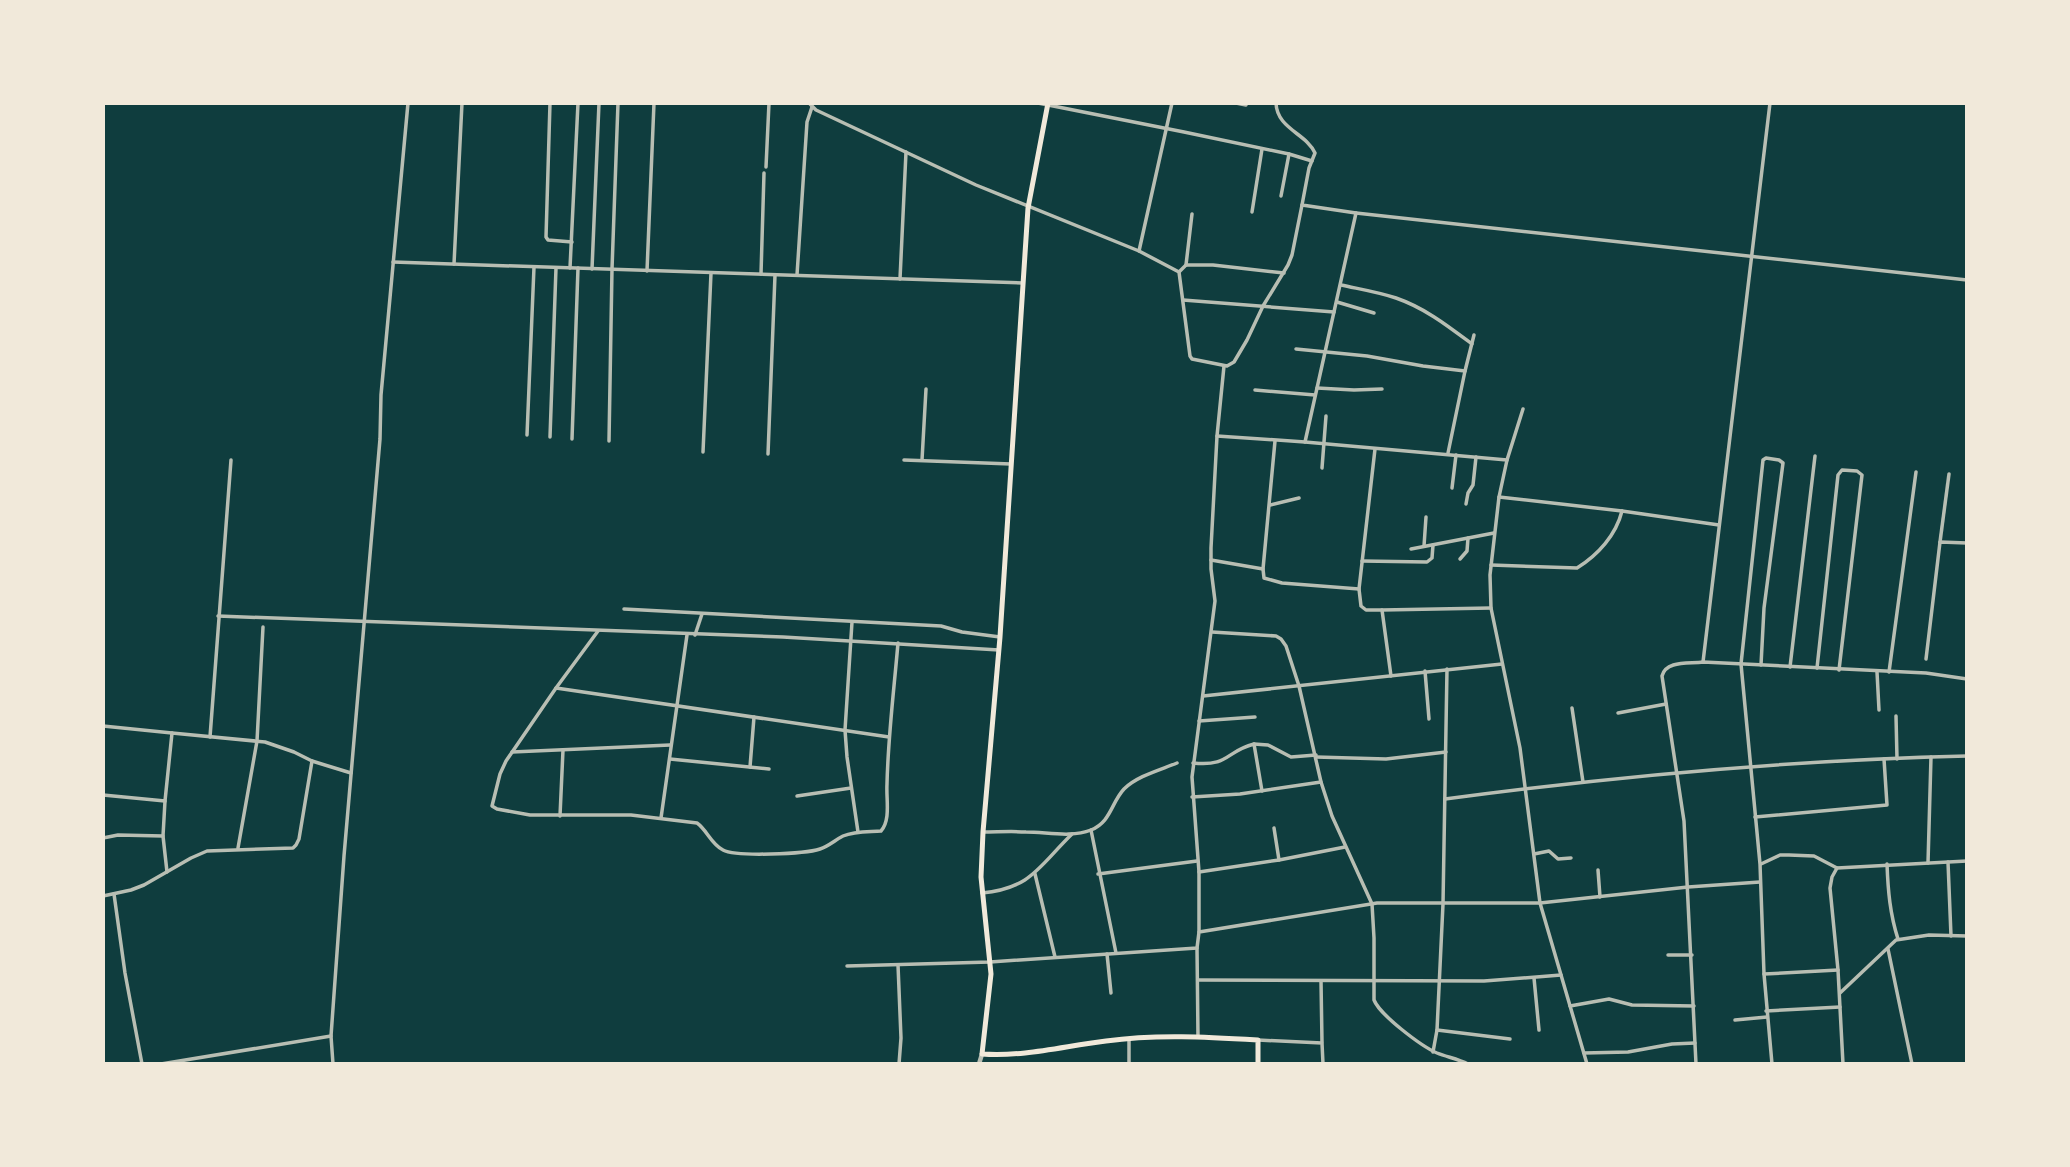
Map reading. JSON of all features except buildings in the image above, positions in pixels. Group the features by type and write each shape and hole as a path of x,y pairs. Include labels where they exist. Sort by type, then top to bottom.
{"main road":[{"path":"1048,104 1028,208 1000,637 983,832 981,877 991,983 982,1054 1021,1054 1108,1040 1198,1037 1258,1040 1258,1064"}],"street":[{"path":"334,1064 331,1036 351,774 408,103"},
{"path":"454,264 462,103"},
{"path":"550,103 546,237 548,240 572,242"},
{"path":"570,268 578,103"},
{"path":"592,269 599,103"},
{"path":"609,441 618,103"},
{"path":"647,271 654,103"},
{"path":"761,274 769,103"},
{"path":"1038,103 1167,128 1312,161"},
{"path":"1139,251 1172,103"},
{"path":"1236,103 1246,105"},
{"path":"1179,272 1190,358 1224,365 1234,362 1292,255 1315,157 1314,150 1281,121 1276,103"},
{"path":"1703,663 1770,103"},
{"path":"797,275 807,121 811,105 976,185 1139,251 1179,272"},
{"path":"1252,212 1262,149"},
{"path":"900,279 906,152"},
{"path":"1281,196 1290,155"},
{"path":"1302,205 1967,280"},
{"path":"1306,442 1356,213"},
{"path":"1179,272 1186,265 1192,214"},
{"path":"393,262 1023,283"},
{"path":"1186,265 1213,265 1284,273"},
{"path":"527,435 534,267"},
{"path":"550,437 556,268"},
{"path":"572,439 578,268"},
{"path":"703,452 711,273"},
{"path":"768,454 775,275"},
{"path":"1341,285 1395,298 1414,306 1436,317 1472,344"},
{"path":"1183,300 1334,312"},
{"path":"1337,302 1374,313"},
{"path":"1448,453 1474,335"},
{"path":"1296,349 1367,356 1465,371"},
{"path":"1198,1037 1199,872 1192,797 1193,763 1212,632 1215,592 1211,561 1217,436 1224,365"},
{"path":"1317,388 1382,390"},
{"path":"922,460 926,389"},
{"path":"1255,390 1315,395"},
{"path":"1522,409 1499,497 1491,565 1491,608 1520,748 1540,903 1587,1064"},
{"path":"1322,468 1326,416"},
{"path":"1217,436 1448,453 1507,460"},
{"path":"1275,441 1264,578 1273,582 1359,589"},
{"path":"1375,449 1359,589 1362,607 1366,610 1491,608"},
{"path":"1452,488 1456,455"},
{"path":"1790,667 1815,456"},
{"path":"1466,504 1473,485 1476,457"},
{"path":"1761,665 1764,608 1783,463 1766,458 1763,460 1741,664 1760,864 1766,1011 1772,1064"},
{"path":"210,737 232,460"},
{"path":"904,460 1011,464"},
{"path":"1817,668 1838,475 1842,470 1857,471 1862,475 1839,670"},
{"path":"1889,673 1916,472"},
{"path":"1926,659 1949,474"},
{"path":"1499,497 1719,525"},
{"path":"1270,505 1299,498"},
{"path":"1491,565 1577,568 1606,543 1618,526 1622,511"},
{"path":"1424,546 1426,517"},
{"path":"1411,548 1494,533"},
{"path":"1460,559 1466,551 1468,538"},
{"path":"1940,542 1967,542"},
{"path":"1362,561 1427,562 1432,558 1433,545"},
{"path":"1211,561 1263,569"},
{"path":"624,609 941,626 1000,637"},
{"path":"1382,610 1391,676"},
{"path":"695,635 702,614"},
{"path":"218,616 898,643 999,650"},
{"path":"852,622 845,730 858,832"},
{"path":"238,848 257,741 263,627"},
{"path":"598,631 512,752 500,774 492,806 530,815 631,815 697,823 721,849 740,853 816,850 847,834 884,830 887,821 887,785 898,643"},
{"path":"1212,632 1276,636 1282,639 1319,756 1321,782 1332,816 1374,903 1374,1000 1377,1008 1433,1052 1468,1064"},
{"path":"661,818 687,635"},
{"path":"1203,696 1503,664"},
{"path":"1696,1064 1684,821 1662,676 1664,669 1669,665 1741,664 1926,673 1967,679"},
{"path":"1433,1052 1437,1030 1444,904 1447,669"},
{"path":"1425,671 1429,719"},
{"path":"1877,672 1879,710"},
{"path":"556,688 890,737"},
{"path":"1618,713 1666,704"},
{"path":"1572,708 1583,782"},
{"path":"1896,716 1897,759"},
{"path":"750,768 754,717"},
{"path":"1199,721 1255,717"},
{"path":"103,726 257,741 295,752 312,761 351,774"},
{"path":"167,872 163,836 172,733"},
{"path":"1193,763 1208,765 1220,762 1254,744 1268,745 1291,757 1386,760 1446,752"},
{"path":"1254,744 1262,791"},
{"path":"512,752 671,745"},
{"path":"560,816 563,750"},
{"path":"1446,799 1678,772 1967,756"},
{"path":"1927,863 1931,757"},
{"path":"669,759 769,769"},
{"path":"1755,817 1887,805 1884,759"},
{"path":"103,896 144,885 207,851 238,848 289,849 296,845 312,761"},
{"path":"983,832 1072,834 1091,830 1109,816 1125,788 1177,763"},
{"path":"1192,797 1262,791 1321,782"},
{"path":"797,796 851,789"},
{"path":"103,795 165,801"},
{"path":"1274,828 1279,860"},
{"path":"1091,830 1116,953"},
{"path":"982,893 1012,888 1035,874 1072,834"},
{"path":"103,838 118,835 163,836"},
{"path":"1199,872 1346,847"},
{"path":"1534,854 1549,851 1558,859 1571,858"},
{"path":"1760,864 1780,855 1802,854 1814,856 1836,868 1967,861"},
{"path":"1098,874 1197,861"},
{"path":"1948,862 1951,936"},
{"path":"1887,864 1888,897 1898,939"},
{"path":"1836,868 1830,888 1843,1064"},
{"path":"1598,870 1600,897"},
{"path":"1035,874 1055,957"},
{"path":"1199,932 1374,903 1540,903 1760,882"},
{"path":"114,894 142,1064"},
{"path":"1839,993 1898,939 1929,935 1967,936"},
{"path":"847,966 990,962 1197,948"},
{"path":"1888,949 1912,1064"},
{"path":"1107,954 1111,993"},
{"path":"1668,955 1692,955"},
{"path":"898,965 901,1038 899,1064"},
{"path":"1764,974 1838,970"},
{"path":"1198,980 1484,981 1561,975"},
{"path":"1534,978 1539,1030"},
{"path":"1321,981 1324,1064"},
{"path":"1570,1006 1609,999 1632,1005 1694,1006"},
{"path":"1766,1011 1840,1007"},
{"path":"1735,1020 1767,1017"},
{"path":"1437,1030 1510,1039"},
{"path":"161,1064 331,1036"},
{"path":"1129,1039 1129,1064"},
{"path":"1258,1040 1322,1043"},
{"path":"1584,1053 1628,1052 1695,1043"},
{"path":"979,1064 982,1054"}]}
